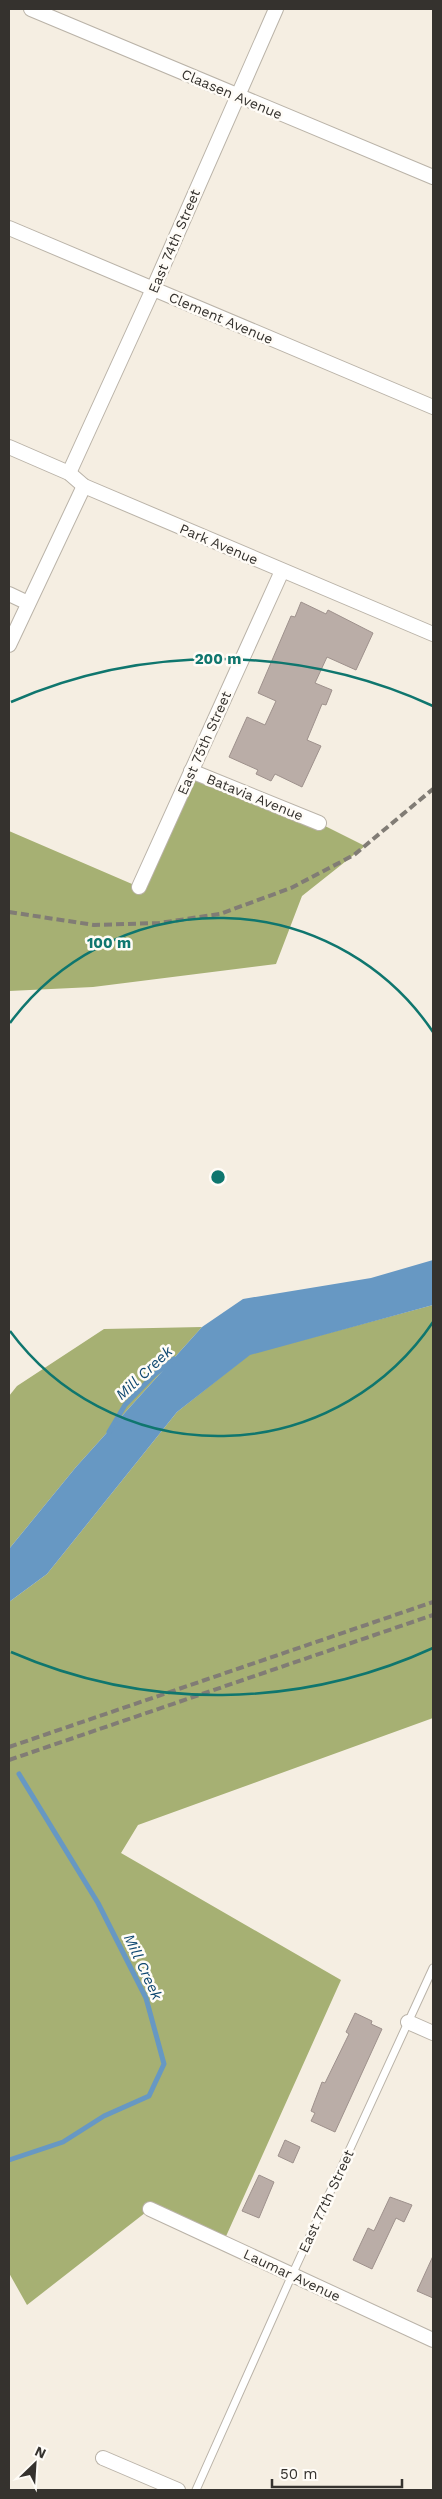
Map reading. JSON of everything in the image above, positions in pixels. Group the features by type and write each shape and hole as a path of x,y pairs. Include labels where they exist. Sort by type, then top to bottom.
{"street":[{"name":"Claasen Avenue","path":"31,9 433,177"},
{"name":"East 74th Street","path":"69,473 153,289 236,96 276,9"},
{"name":"Clement Avenue","path":"9,228 433,407"},
{"name":"Park Avenue","path":"9,447 69,473 84,486 433,634"},
{"path":"9,645 84,486"},
{"name":"East 75th Street","path":"139,887 282,571"},
{"path":"9,594 28,603"},
{"name":"Batavia Avenue","path":"191,770 320,823"},
{"path":"408,2022 433,2033"},
{"name":"Laumar Avenue","path":"150,2209 433,2340"},
{"path":"103,2458 178,2490"}],"lane":[{"name":"East 77th Street","path":"196,2490 433,1968"}],"green space":[{"path":"191,771 319,823 365,846 302,896 276,964 93,987 9,991 9,831 139,887"},
{"path":"433,1305 433,1718 138,1825 121,1853 341,1980 223,2243 150,2209 27,2305 9,2273 9,1602 47,1574 177,1412 250,1354"},
{"path":"202,1327 76,1467 9,1549 9,1396 17,1386 104,1329"}],"water":[{"path":"433,1260 433,1305 250,1355 177,1412 47,1574 9,1602 9,1549 76,1467 202,1327 243,1299 371,1278"}],"building":[{"path":"301,602 326,614 328,610 373,633 356,670 327,657 315,683 332,690 326,705 322,704 307,740 321,746 302,787 275,774 271,781 256,774 258,770 229,757 247,717 265,725 276,701 258,693 291,616 295,617"},
{"path":"355,2013 372,2021 371,2024 382,2029 335,2132 311,2121 315,2113 311,2111 322,2082 325,2083 349,2034 346,2032"},
{"path":"285,2140 300,2147 293,2163 278,2156"},
{"path":"259,2175 274,2182 259,2218 242,2211"},
{"path":"390,2197 412,2205 404,2222 396,2218 372,2269 353,2260 368,2228 374,2231"},
{"path":"433,2256 433,2298 417,2291"}],"waterway":[{"name":"Mill Creek","path":"109,1432 125,1405 155,1374 174,1359"},
{"name":"Mill Creek","path":"9,2160 63,2142 104,2116 149,2096 164,2064 146,1998 98,1903 19,1774"}],"railway":[{"path":"9,912 94,925 159,923 220,914 291,888 354,855 433,789"},
{"path":"9,1747 433,1602"},
{"path":"9,1760 433,1615"}]}
